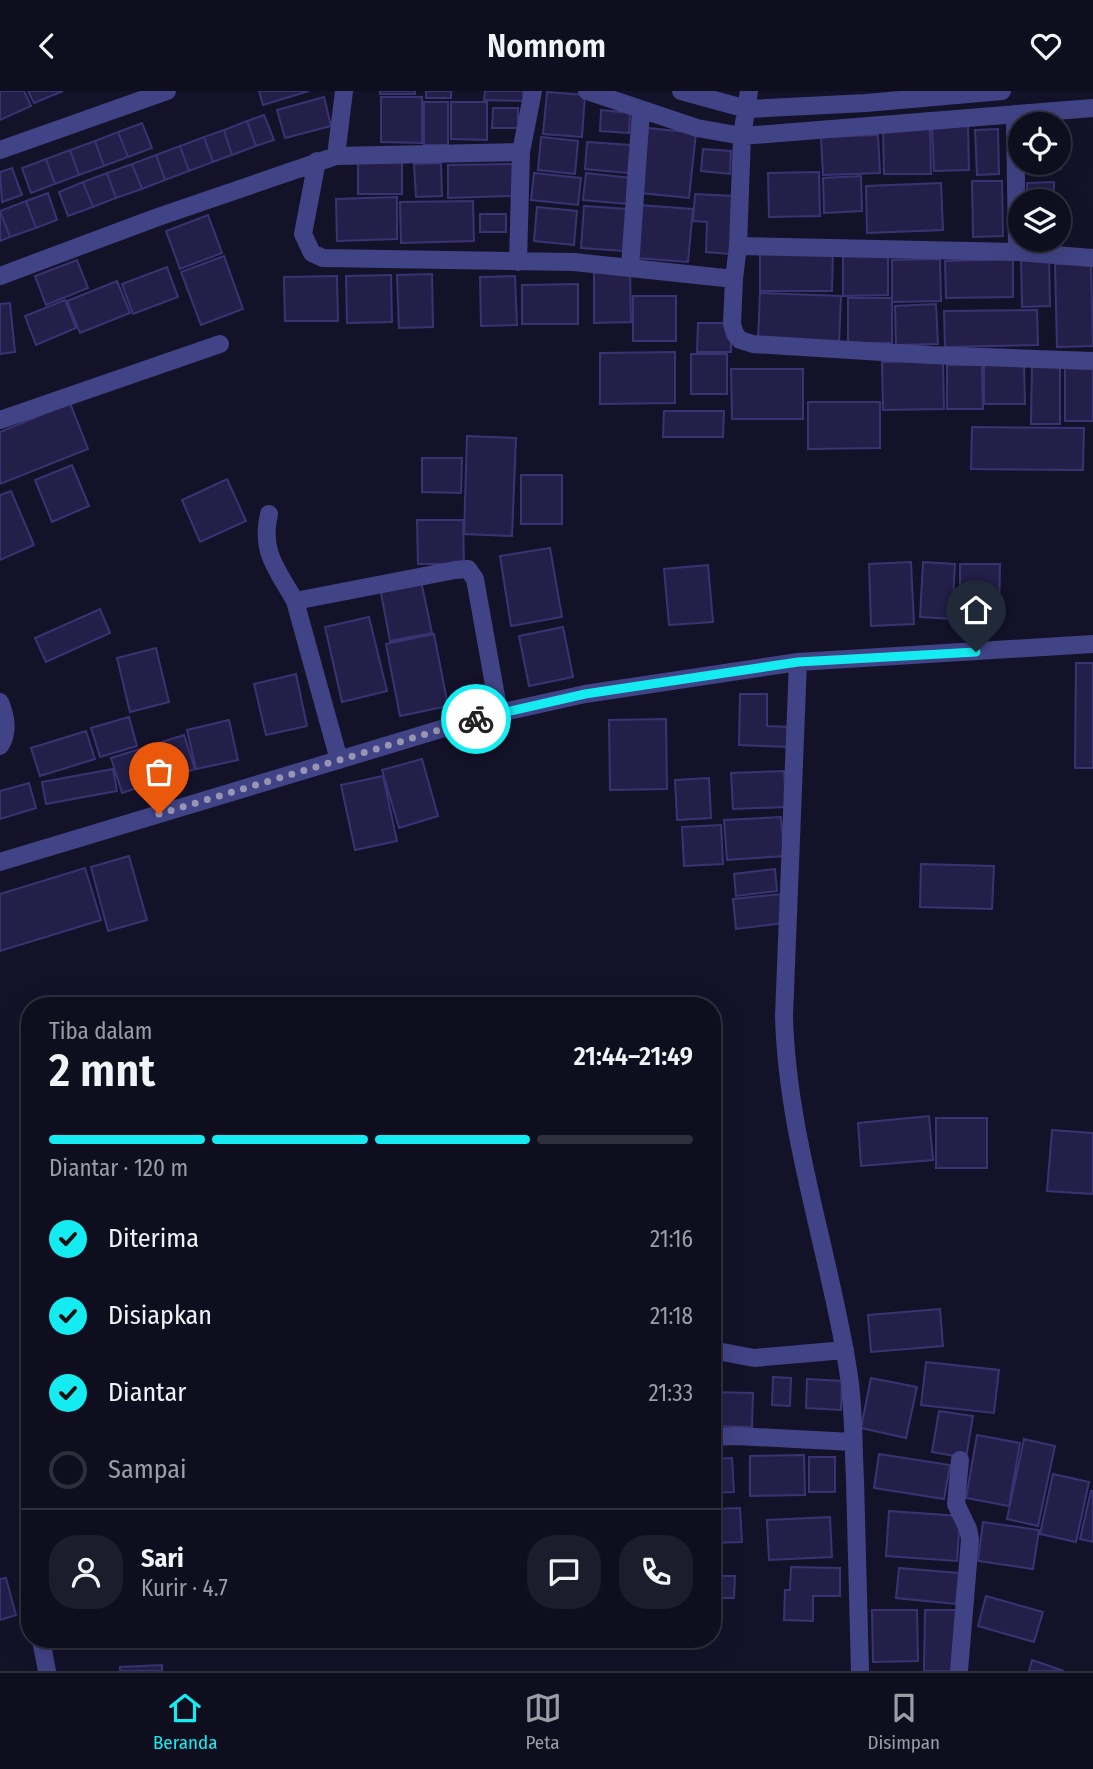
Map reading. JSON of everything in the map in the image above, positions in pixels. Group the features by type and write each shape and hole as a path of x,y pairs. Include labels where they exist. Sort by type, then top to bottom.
{"street":[{"path":"0,150 167,91"},
{"path":"336,156 344,91"},
{"path":"519,262 521,152 533,91"},
{"path":"587,91 716,133 742,136 1008,115"},
{"path":"681,91 747,110 867,97 1002,91"},
{"path":"749,91 742,136 738,246 734,279 734,330 740,340 749,344 930,355 1093,361"},
{"path":"975,93 977,117"},
{"path":"1041,112 1093,108"},
{"path":"630,267 641,110"},
{"path":"0,276 336,156 521,152"},
{"path":"317,161 303,234 308,247 318,256 328,259 574,262 734,279"},
{"path":"738,246 1008,252"},
{"path":"1017,252 1093,258"},
{"path":"0,420 220,344"},
{"path":"269,514 265,537 274,565 295,601 339,760"},
{"path":"295,601 468,569 475,579 499,713"},
{"path":"0,862 499,713 585,694 798,662 1093,644"},
{"path":"798,662 785,1050 791,1101 845,1350 852,1407 860,1671"},
{"path":"0,702 6,726 5,738 0,746"},
{"path":"721,1352 754,1358 845,1350"},
{"path":"721,1437 853,1442"},
{"path":"959,1671 970,1539 956,1504 960,1460"},
{"path":"43,1648 47,1671"}],"building":[{"path":"0,91 24,91 31,106 0,120"},
{"path":"28,91 63,91 34,103"},
{"path":"259,91 309,91 263,105"},
{"path":"380,91 415,91 415,94 380,94"},
{"path":"426,91 451,91 451,98 426,98"},
{"path":"485,91 523,91 523,101 484,100"},
{"path":"547,92 585,95 582,137 543,134"},
{"path":"324,97 331,126 285,138 277,110"},
{"path":"381,97 422,97 422,143 381,142"},
{"path":"424,102 448,102 448,145 424,145"},
{"path":"451,102 487,102 487,140 451,139"},
{"path":"493,108 518,108 518,128 492,128"},
{"path":"601,110 630,113 629,133 600,131"},
{"path":"264,115 274,140 256,146 247,121"},
{"path":"247,121 256,146 232,155 224,130"},
{"path":"142,123 152,148 128,157 118,132"},
{"path":"968,125 969,170 934,171 932,126"},
{"path":"930,126 931,174 884,174 883,127"},
{"path":"648,128 696,133 689,198 641,193"},
{"path":"998,129 999,174 977,175 975,130"},
{"path":"224,130 232,155 213,162 204,137"},
{"path":"118,132 128,157 104,166 95,141"},
{"path":"878,135 880,173 823,175 821,137"},
{"path":"204,137 213,162 189,171 180,146"},
{"path":"541,137 578,141 575,174 538,170"},
{"path":"95,141 104,166 79,175 70,150"},
{"path":"587,142 631,145 628,173 585,169"},
{"path":"180,146 189,171 165,180 156,155"},
{"path":"703,149 731,151 730,174 701,171"},
{"path":"70,150 79,175 55,184 46,159"},
{"path":"156,155 165,180 142,189 132,164"},
{"path":"46,159 55,184 31,193 22,168"},
{"path":"402,161 402,194 358,194 358,162"},
{"path":"441,163 442,196 416,197 414,164"},
{"path":"132,164 142,189 116,198 107,173"},
{"path":"514,164 514,196 448,198 448,165"},
{"path":"12,168 22,195 2,202 0,172"},
{"path":"819,172 820,216 769,217 768,173"},
{"path":"107,173 116,198 93,207 83,182"},
{"path":"534,173 581,178 578,205 531,200"},
{"path":"586,173 631,178 628,204 583,200"},
{"path":"861,176 862,211 824,213 823,178"},
{"path":"972,181 1002,181 1003,236 973,237"},
{"path":"83,182 93,207 68,216 59,192"},
{"path":"1054,182 1054,189 1027,189 1027,183"},
{"path":"941,183 943,230 867,233 866,186"},
{"path":"48,193 57,220 36,228 26,201"},
{"path":"695,194 734,196 731,254 706,252 707,222 693,221"},
{"path":"397,197 397,239 337,241 336,199"},
{"path":"26,201 36,228 10,237 0,211"},
{"path":"473,201 474,241 401,243 400,202"},
{"path":"639,205 693,209 688,262 635,258"},
{"path":"584,206 627,209 624,251 581,248"},
{"path":"537,207 577,211 574,245 534,241"},
{"path":"0,211 10,237 0,241"},
{"path":"480,214 506,214 506,232 480,232"},
{"path":"208,215 222,253 180,269 166,231"},
{"path":"760,250 833,250 832,291 760,291"},
{"path":"843,253 888,253 888,295 843,296"},
{"path":"224,256 243,309 201,325 181,272"},
{"path":"1049,258 1050,306 1022,307 1021,259"},
{"path":"940,259 941,301 892,302 892,260"},
{"path":"1013,259 1013,297 946,298 945,261"},
{"path":"77,260 88,288 46,305 35,276"},
{"path":"1055,264 1091,264 1093,346 1057,347"},
{"path":"167,267 178,297 133,314 122,284"},
{"path":"594,270 630,270 631,322 594,323"},
{"path":"432,274 433,327 399,328 397,275"},
{"path":"391,275 392,322 347,323 346,276"},
{"path":"337,276 338,321 285,321 284,277"},
{"path":"515,276 517,325 481,326 480,277"},
{"path":"117,281 130,313 80,333 67,301"},
{"path":"578,284 578,324 522,324 522,285"},
{"path":"760,293 841,296 839,344 758,341"},
{"path":"633,296 676,296 676,341 633,341"},
{"path":"848,298 892,298 892,343 848,343"},
{"path":"65,300 76,328 36,345 25,316"},
{"path":"10,303 15,352 0,354 0,304"},
{"path":"936,304 938,344 896,345 895,306"},
{"path":"1037,310 1038,345 945,347 944,311"},
{"path":"698,323 731,323 731,352 697,352"},
{"path":"675,352 675,403 600,404 600,353"},
{"path":"691,354 727,354 727,394 691,394"},
{"path":"943,361 944,409 883,410 882,362"},
{"path":"984,362 1024,362 1025,404 984,404"},
{"path":"947,365 982,365 983,409 947,409"},
{"path":"1065,365 1093,365 1093,421 1065,421"},
{"path":"1032,366 1060,366 1060,424 1031,424"},
{"path":"731,369 803,369 803,419 732,419"},
{"path":"808,402 880,402 880,448 808,449"},
{"path":"70,403 88,449 0,484 0,432"},
{"path":"664,411 724,411 723,437 663,437"},
{"path":"972,427 1084,428 1083,470 971,469"},
{"path":"467,436 516,438 512,536 464,534"},
{"path":"422,458 462,458 461,493 422,492"},
{"path":"72,465 89,506 52,522 35,480"},
{"path":"521,475 562,475 562,524 521,524"},
{"path":"227,479 246,521 200,542 182,500"},
{"path":"11,491 34,545 0,560 0,495"},
{"path":"417,520 463,520 464,564 418,564"},
{"path":"550,548 562,617 511,626 500,556"},
{"path":"911,562 914,624 871,626 869,564"},
{"path":"923,562 955,564 952,619 920,617"},
{"path":"960,564 1000,564 999,613 960,613"},
{"path":"708,565 713,622 669,625 664,569"},
{"path":"421,581 432,633 390,641 380,588"},
{"path":"100,609 110,633 46,662 35,638"},
{"path":"369,617 387,691 342,702 325,627"},
{"path":"563,627 573,677 529,686 519,636"},
{"path":"434,634 448,706 400,716 386,644"},
{"path":"156,648 169,702 130,712 117,658"},
{"path":"1076,663 1093,663 1093,768 1075,768"},
{"path":"296,674 307,726 266,735 254,684"},
{"path":"740,694 767,694 767,726 791,727 790,747 739,745"},
{"path":"129,717 137,746 100,757 91,728"},
{"path":"666,719 667,789 610,790 609,720"},
{"path":"229,720 238,760 196,769 187,730"},
{"path":"86,731 95,759 40,776 31,748"},
{"path":"184,735 195,769 122,793 111,758"},
{"path":"422,759 438,816 399,828 382,770"},
{"path":"113,769 117,791 46,804 42,782"},
{"path":"784,771 786,807 733,809 731,773"},
{"path":"383,776 397,841 355,850 341,785"},
{"path":"709,778 711,818 677,820 675,780"},
{"path":"29,783 36,808 0,819 0,791"},
{"path":"781,817 784,856 727,860 724,820"},
{"path":"721,825 723,864 684,866 682,827"},
{"path":"129,856 147,920 108,931 91,867"},
{"path":"921,864 994,866 992,909 920,907"},
{"path":"85,868 101,920 0,951 0,894"},
{"path":"775,869 777,891 736,896 734,874"},
{"path":"782,894 785,923 736,929 733,899"},
{"path":"929,1116 933,1160 861,1166 858,1123"},
{"path":"936,1118 987,1118 987,1168 936,1168"},
{"path":"1052,1130 1093,1133 1093,1194 1047,1191"},
{"path":"940,1309 943,1346 871,1352 868,1315"},
{"path":"926,1362 999,1370 994,1413 921,1405"},
{"path":"773,1377 791,1378 790,1406 772,1405"},
{"path":"871,1378 917,1387 906,1438 861,1428"},
{"path":"807,1379 842,1381 841,1410 806,1408"},
{"path":"721,1392 753,1393 752,1427 721,1426"},
{"path":"939,1411 973,1416 966,1458 932,1452"},
{"path":"977,1435 1020,1443 1009,1506 966,1498"},
{"path":"1024,1439 1055,1446 1038,1526 1007,1519"},
{"path":"879,1454 950,1465 944,1499 874,1488"},
{"path":"804,1455 805,1495 750,1496 750,1456"},
{"path":"809,1457 835,1457 835,1492 809,1492"},
{"path":"732,1458 734,1492 721,1493 721,1459"},
{"path":"1053,1474 1089,1482 1076,1542 1040,1534"},
{"path":"1093,1491 1093,1542 1080,1539"},
{"path":"740,1508 742,1542 721,1543 721,1509"},
{"path":"889,1511 960,1516 957,1561 886,1556"},
{"path":"830,1517 832,1557 769,1560 767,1520"},
{"path":"983,1522 1039,1530 1033,1569 978,1561"},
{"path":"791,1567 840,1568 840,1596 813,1596 813,1621 784,1620 785,1590 790,1590"},
{"path":"899,1568 959,1573 956,1604 896,1598"},
{"path":"721,1576 735,1576 734,1598 721,1598"},
{"path":"6,1578 16,1615 0,1620 0,1579"},
{"path":"986,1596 1043,1612 1034,1642 978,1626"},
{"path":"872,1610 917,1610 918,1661 873,1662"},
{"path":"925,1610 956,1610 956,1671 924,1671"},
{"path":"1032,1660 1064,1671 1029,1671"},
{"path":"162,1665 162,1671 120,1671 120,1667"}],"way so far":[{"path":"159,814 476,719"}],"route":[{"path":"476,719 585,694 798,662 976,652"}]}
